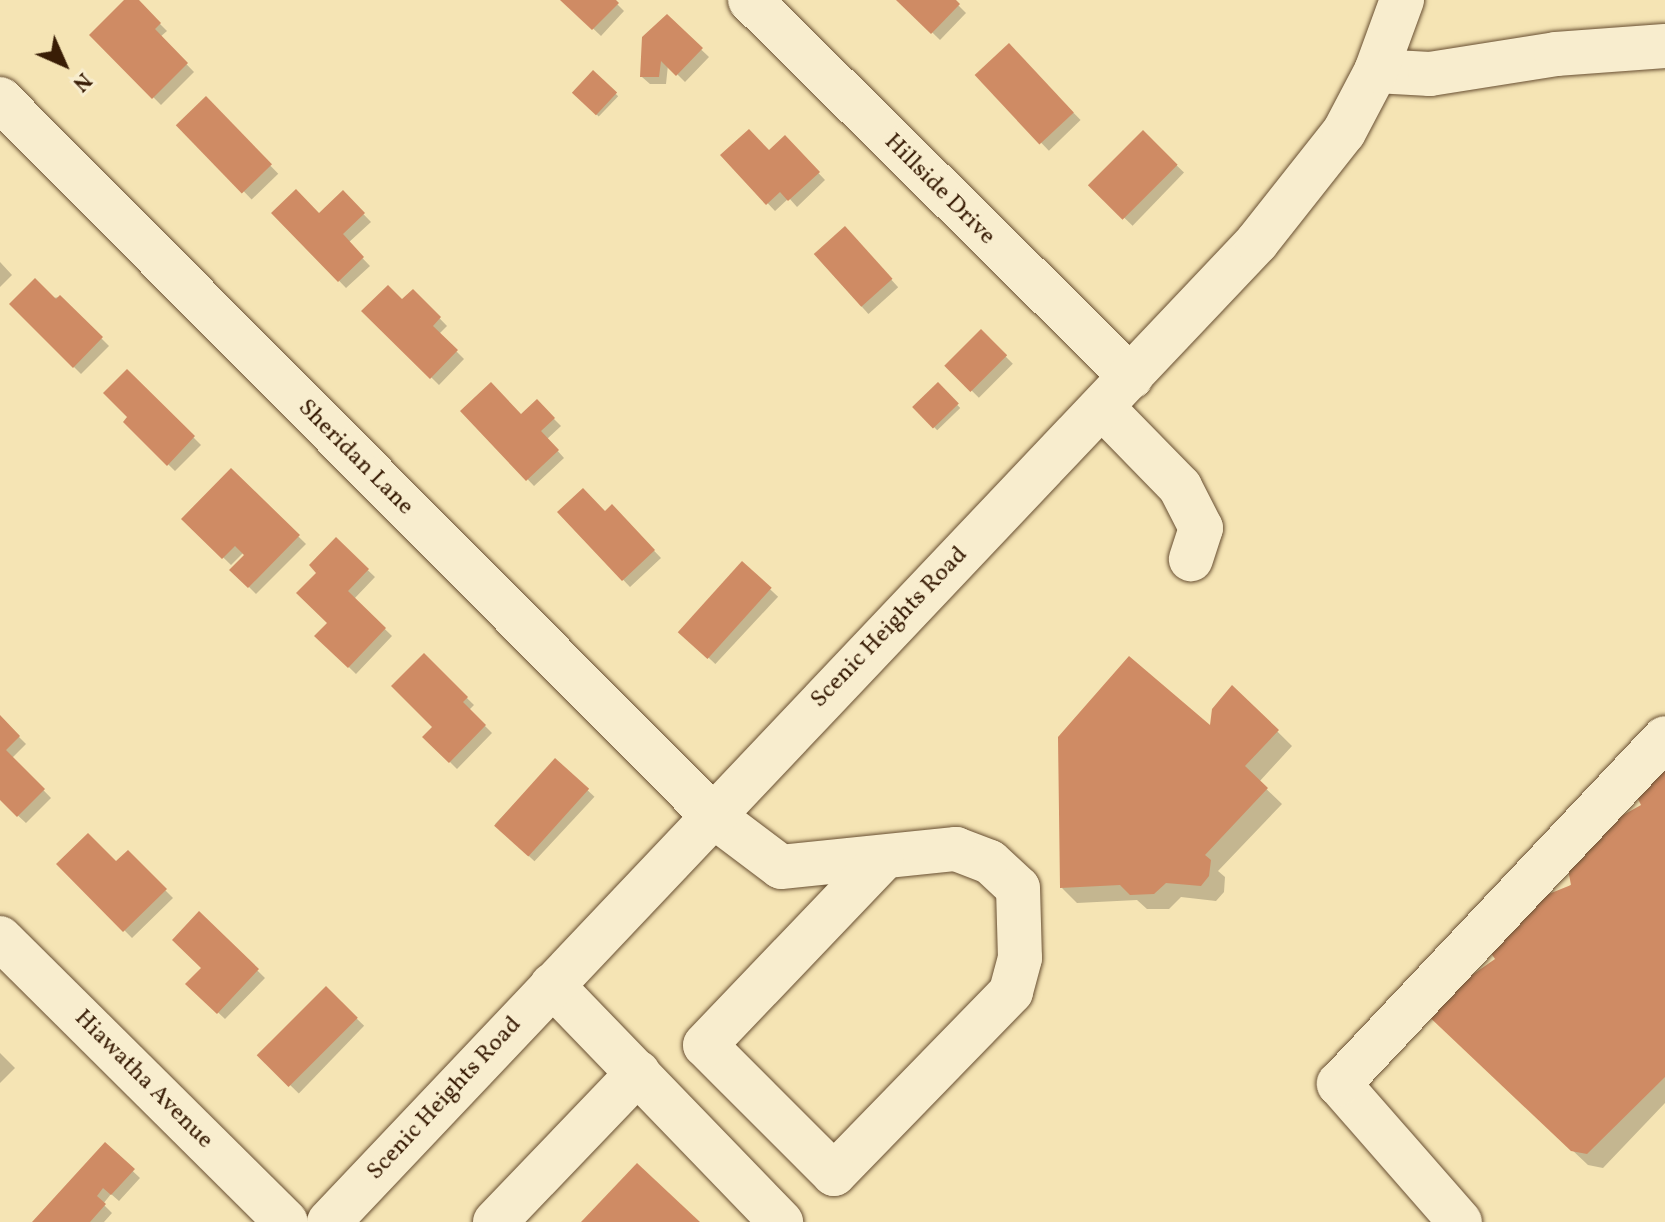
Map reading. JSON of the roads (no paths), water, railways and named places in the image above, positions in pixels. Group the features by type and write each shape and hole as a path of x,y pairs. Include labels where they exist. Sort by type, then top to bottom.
{"street":[{"name":"Hillside Drive","path":"750,0 1116,392 1162,467 1191,506 1201,528 1191,559"},
{"name":"Scenic Heights Road","path":"329,1222 1116,392 1309,181 1344,132 1376,71 1402,0"},
{"path":"1376,71 1430,74 1556,54 1665,46"},
{"name":"Sheridan Lane","path":"0,99 712,815 781,867"},
{"path":"1460,1222 1339,1084 1665,738"},
{"path":"814,931 781,867 882,860 956,849 990,862 1018,888 1020,958 1011,992 834,1174 705,1045 882,860"},
{"name":"Hiawatha Avenue","path":"0,938 286,1222"},
{"path":"552,985 781,1222"},
{"path":"495,1222 638,1073"}]}
